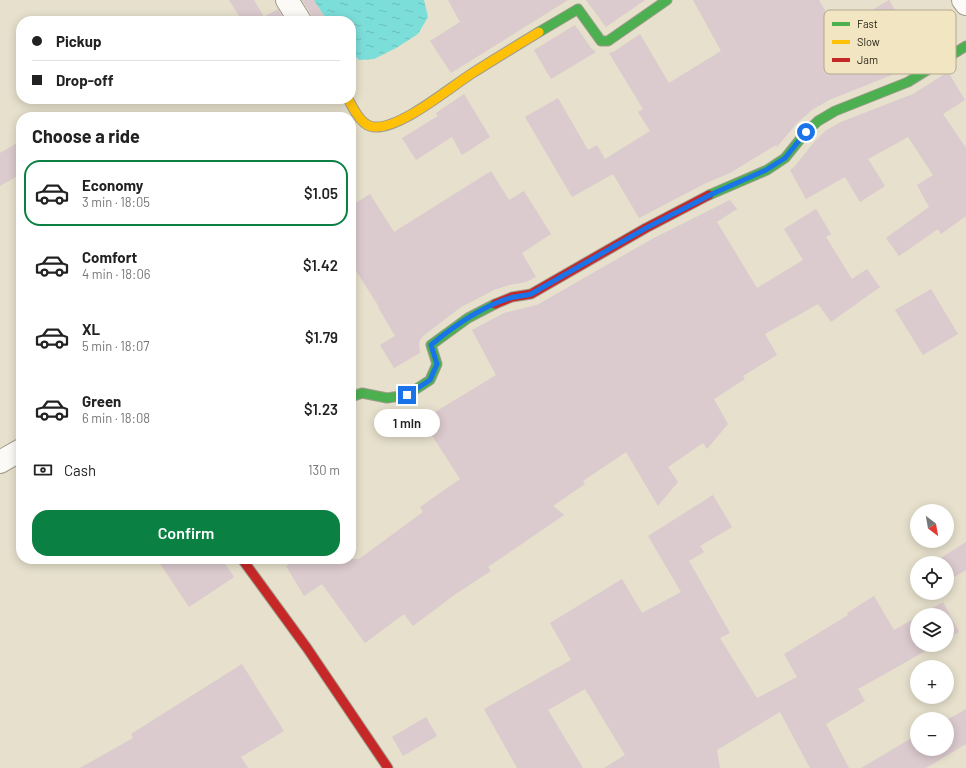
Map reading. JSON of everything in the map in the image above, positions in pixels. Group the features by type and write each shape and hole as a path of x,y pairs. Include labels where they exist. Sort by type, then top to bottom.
{"street":[{"path":"287,0 297,16"},
{"path":"351,104 368,126 375,128 383,126 413,112 459,81 564,16 578,9 586,18 592,30 601,41 608,40 667,0"},
{"path":"963,0 966,4"},
{"path":"956,52 966,46"},
{"path":"356,395 362,393 387,398 407,395 430,380 437,364 431,345 452,328 488,307 510,298 531,294 646,228 712,194 766,170 785,158 806,132 818,121 835,111 908,82 921,74"},
{"path":"0,462 16,453"},
{"path":"246,564 307,648 388,768"}],"water":[{"path":"310,0 424,0 428,17 418,34 396,48 374,59 359,60 356,57 356,16 324,16 315,3"}],"building":[{"path":"229,0 254,0 263,16 239,16"},
{"path":"302,0 314,0 324,16 311,16"},
{"path":"448,0 568,0 451,73 430,41 460,22"},
{"path":"586,0 645,0 606,27"},
{"path":"693,0 819,0 825,10 824,74 894,74 829,100 812,110 797,123 777,147 776,145 730,173 706,183 639,218 613,174 572,197 525,117 558,98 588,150 597,145 605,159 650,131 638,112 643,109 609,53 615,51 640,34 669,83 721,51"},
{"path":"889,0 895,10 872,10"},
{"path":"278,9 282,16 266,16"},
{"path":"575,25 591,48 596,52 551,79 534,50"},
{"path":"945,74 949,74 965,100 943,114 966,148 966,216 941,234 938,229 899,256 886,238 929,207 917,185 933,175 908,137 868,159 885,186 860,202 845,177 806,199 790,170 825,131 841,122 913,94"},
{"path":"464,94 490,137 462,155 452,137 416,160 402,138 438,116 436,113"},
{"path":"16,144 16,177 0,186 0,153"},
{"path":"491,171 509,200 524,191 551,234 522,253 536,277 526,282 509,285 494,290 461,307 423,336 419,342 420,353 394,368 380,345 395,336 356,271 356,203 370,194 394,232"},
{"path":"730,200 737,209 717,222 757,288 803,260 784,229 816,209 831,234 826,237 852,279 867,269 880,287 831,322 818,304 765,334 777,355 743,376 745,379 714,399 728,424 707,449 703,443 668,467 678,482 658,506 626,452 583,481 585,484 553,506 564,515 488,567 491,571 457,593 413,626 404,614 365,643 322,584 304,596 286,566 289,564 356,564 356,559 359,559 423,512 420,507 460,479 422,420 496,375 472,330 504,313 537,305 652,239"},
{"path":"931,289 958,334 923,355 895,310"},
{"path":"713,495 732,527 700,546 704,552 689,561 730,633 720,638 757,698 797,677 784,654 848,615 847,613 874,596 894,630 910,621 910,652 924,652 858,689 865,701 826,724 849,768 810,768 780,712 717,750 720,768 604,768 625,755 585,689 548,710 583,768 517,768 484,709 571,660 550,623 622,579 642,613 681,592 648,536"},
{"path":"966,542 966,570 954,577 954,556 944,556"},
{"path":"160,564 225,564 234,577 189,607"},
{"path":"943,602 946,608 932,608"},
{"path":"954,623 959,632 954,635"},
{"path":"242,664 284,731 241,757 248,768 80,768 133,738 131,734"},
{"path":"966,709 966,744 954,751 954,716"},
{"path":"426,717 437,736 403,756 392,737"},
{"path":"910,739 910,756 946,756 926,768 861,768"}],"traffic: fast":[{"path":"539,32 578,9 601,41 608,41 667,0"},
{"path":"956,52 966,46"},
{"path":"709,195 767,170 785,158 806,132 818,121 835,111 908,82 921,74"},
{"path":"356,395 362,393 387,398 407,395 430,380 437,364 431,345 468,318 495,304"}],"traffic: slow":[{"path":"356,113 365,124 369,126 385,126 397,122 424,107 471,74 539,32"},
{"path":"351,104 356,112"}],"traffic: jam":[{"path":"495,304 512,297 531,294 646,228 709,195"},
{"path":"246,564 307,648 388,768"}],"route":[{"path":"407,395 430,380 437,364 431,345 452,328 488,307 510,298 531,294 646,228 712,194 766,170 785,158 806,132"}]}
